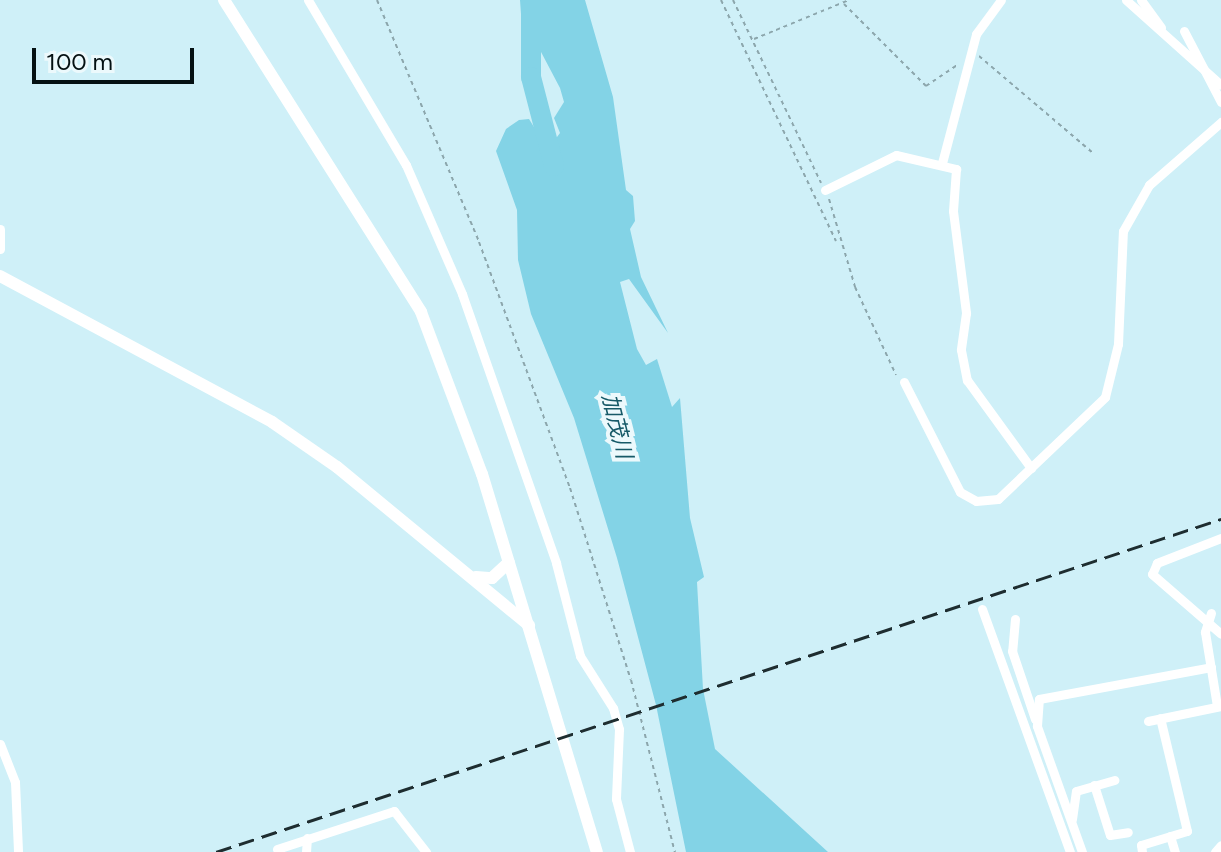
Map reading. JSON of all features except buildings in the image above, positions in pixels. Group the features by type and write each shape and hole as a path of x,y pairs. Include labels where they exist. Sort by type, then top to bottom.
{"street":[{"path":"224,0 421,312 509,562 597,852"},
{"path":"308,0 406,165 462,294 556,563 580,656 616,718 616,799 630,852"},
{"path":"942,163 976,34 1001,0"},
{"path":"1126,0 1221,85"},
{"path":"1141,0 1161,32"},
{"path":"1184,31 1221,102"},
{"path":"904,382 954,483 967,497 991,502 1085,422 1111,387 1118,344 1121,239 1141,197 1159,175 1221,122"},
{"path":"825,190 896,155 942,163 957,173 953,211 966,313 961,350 967,380 1031,468"},
{"path":"0,229 0,249"},
{"path":"0,276 272,422 476,577 529,625"},
{"path":"1221,538 1152,568 1158,580 1209,617 1221,634"},
{"path":"476,577 492,578 509,562"},
{"path":"982,609 1070,852"},
{"path":"1148,721 1219,706 1211,667 1209,617"},
{"path":"1015,619 1012,651 1082,852"},
{"path":"1037,726 1039,699 1211,667"},
{"path":"1142,852 1141,845 1187,831 1160,718"},
{"path":"1,747 15,782 18,852"},
{"path":"1072,824 1073,796 1094,785 1114,780"},
{"path":"1094,785 1110,835 1128,832"},
{"path":"277,849 394,811 408,822 426,852"},
{"path":"1170,836 1175,852"},
{"path":"306,852 307,838"},
{"path":"1215,852 1221,845"}],"path":[{"path":"377,0 479,242 570,488 631,680 675,852"},
{"path":"721,0 838,244"},
{"path":"752,39 849,0"}],"water":[{"path":"520,0 585,0 613,97 626,190 633,196 635,221 630,229 641,277 668,333 629,279 620,282 637,349 646,365 657,359 672,407 680,398 690,518 704,577 697,582 703,689 715,749 828,852 686,852 656,705 617,558 574,418 531,314 518,260 517,210 496,151 506,129 519,120 529,119 542,140 554,141 560,133 554,118 564,102 560,88 521,14"}],"waterway":[{"name":"加茂川","path":"531,0 531,77 554,166"}],"railway":[{"path":"216,852 1221,519"}]}
